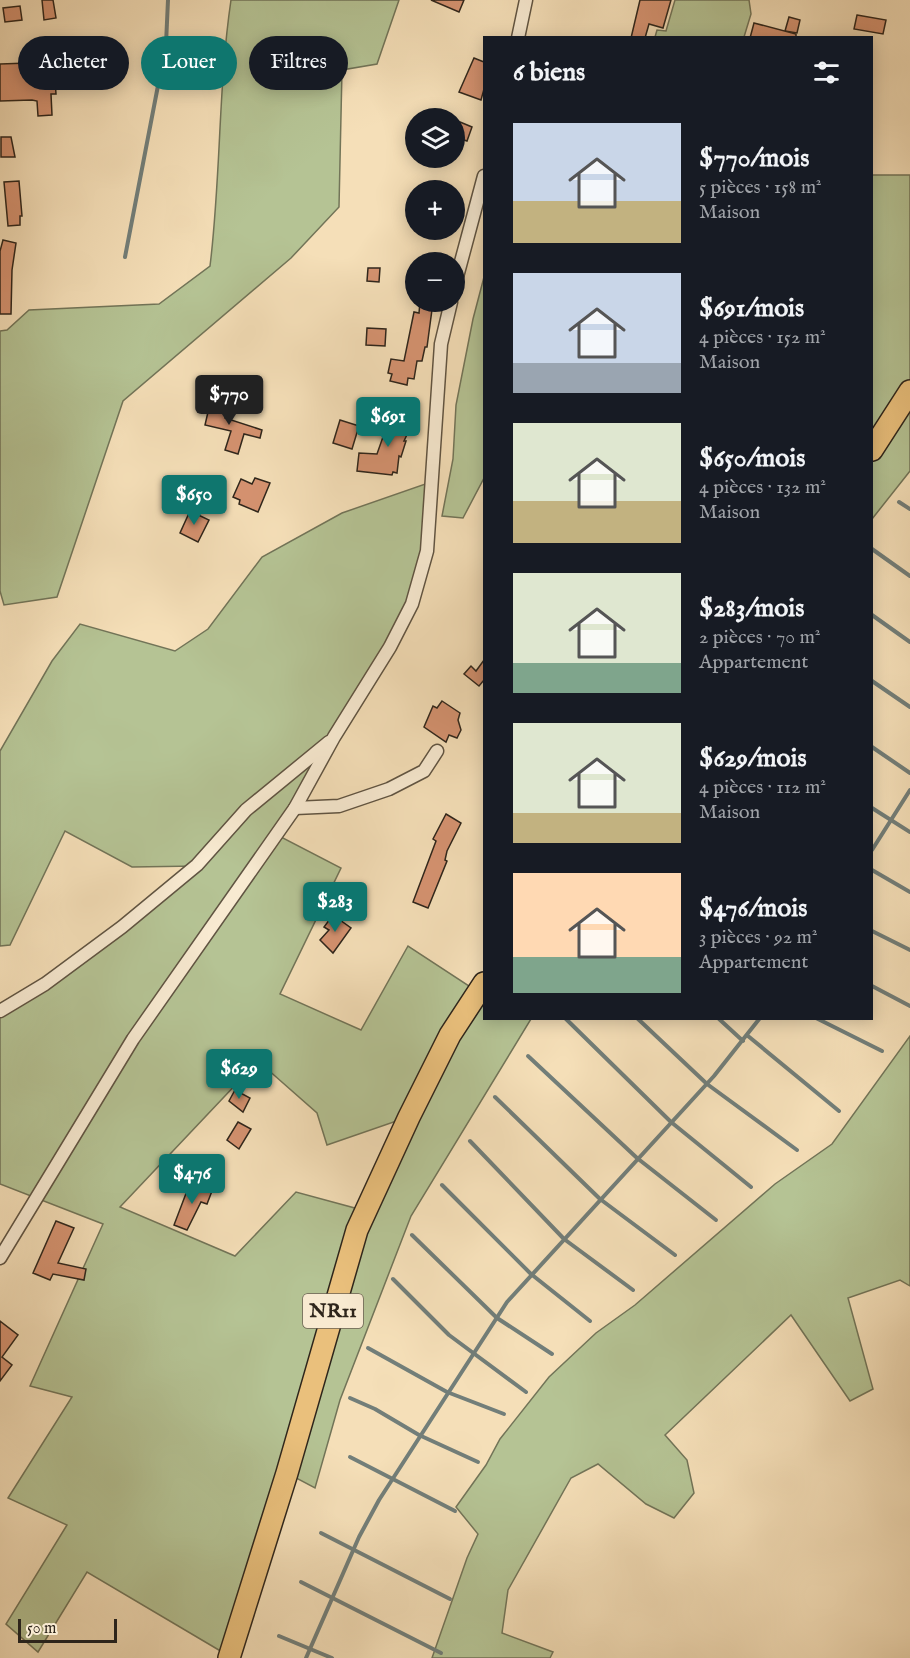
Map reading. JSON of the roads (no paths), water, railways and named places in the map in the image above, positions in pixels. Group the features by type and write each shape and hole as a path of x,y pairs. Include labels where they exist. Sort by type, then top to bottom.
{"highway":[{"path":"873,448 910,391"},
{"name":"NR11","path":"229,1658 287,1473 357,1230 450,1035 483,985"}],"street":[{"path":"518,36 526,0"},
{"path":"464,252 483,181"},
{"path":"0,1258 133,1039 295,808 334,737 390,647 412,604 427,551 441,344 449,312"},
{"path":"0,1011 45,984 129,922 197,865 246,810 334,737"},
{"path":"295,808 339,806 389,789 424,771 437,752"}],"waterway":[{"path":"125,257 166,44 168,0"},
{"path":"899,502 910,509"},
{"path":"873,550 910,576"},
{"path":"873,616 910,642"},
{"path":"873,682 910,707"},
{"path":"873,748 910,773"},
{"path":"873,848 910,790"},
{"path":"873,809 910,832"},
{"path":"873,871 910,892"},
{"path":"873,932 910,950"},
{"path":"873,987 910,1006"},
{"path":"567,1020 671,1122 751,1187"},
{"path":"639,1020 707,1084 797,1150"},
{"path":"720,1020 743,1041"},
{"path":"306,1658 359,1537 379,1500 507,1302 714,1076 758,1020"},
{"path":"820,1020 882,1051"},
{"path":"748,1036 839,1111"},
{"path":"528,1056 637,1158 716,1220"},
{"path":"495,1097 600,1199 675,1255"},
{"path":"470,1141 564,1239 633,1290"},
{"path":"442,1185 531,1274 590,1321"},
{"path":"412,1235 497,1318 552,1354"},
{"path":"393,1279 449,1335 526,1392"},
{"path":"368,1348 447,1392 504,1414"},
{"path":"350,1398 375,1409 419,1435 478,1462"},
{"path":"350,1457 455,1511"},
{"path":"321,1533 450,1599"},
{"path":"301,1582 441,1653"},
{"path":"279,1636 332,1658"}]}
